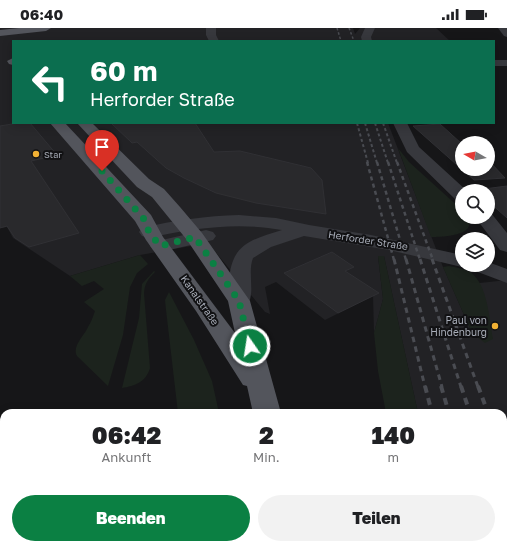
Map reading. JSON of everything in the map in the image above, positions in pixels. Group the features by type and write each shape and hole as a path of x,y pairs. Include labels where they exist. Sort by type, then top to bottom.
{"main road":[{"path":"0,33 46,28"},
{"path":"41,39 50,28"},
{"path":"22,40 32,29"},
{"name":"Kanalstraße","path":"58,124 141,216 155,239 218,325 264,402"},
{"name":"Kanalstraße","path":"85,124 143,183 158,194 190,231 239,301 264,402"}],"street":[{"path":"211,28 211,35 214,40"},
{"path":"367,40 370,28"},
{"path":"507,29 502,29 507,34"},
{"path":"495,63 507,63"},
{"path":"400,124 412,149 455,189"},
{"path":"490,224 507,246"},
{"name":"Herforder Straße","path":"155,239 190,231 305,232 423,249 455,251"},
{"name":"Herforder Straße","path":"239,301 241,261 245,253 253,247 305,232"},
{"name":"Herforder Straße","path":"423,249 455,259"},
{"path":"495,251 507,252"},
{"path":"494,272 507,277"}],"shaded area":[{"path":"0,28 353,28 355,34 360,28 436,28 449,40 12,40 12,124 388,124 443,267 472,333 462,285 507,280 507,409 417,409 384,256 378,256 383,299 374,333 373,296 325,320 276,282 265,287 270,314 265,312 208,243 140,255 70,276 13,238 7,227 0,228"},
{"path":"398,148 409,162 455,204 455,224 469,224 468,228 464,232 455,232 455,235 450,236 431,237"},
{"path":"140,255 148,264 137,273 130,287 123,335 108,386 77,356 76,352 77,345 95,311 84,302 104,289 94,281 82,286 70,276"},
{"path":"378,256 384,256 417,409 385,409 378,371 374,333 383,299"},
{"path":"443,267 455,267 455,272 470,272 481,285 487,302 493,339 485,343 472,333"},
{"path":"154,271 155,272 149,279 144,290 150,368 143,380 131,386 122,388 139,318 142,284"},
{"path":"169,292 194,340 212,381 218,409 178,409 165,300"}],"building":[{"path":"12,124 31,124 57,155 31,161 79,233 29,247 15,238 7,226 0,228 0,126"},
{"path":"112,124 196,124 214,152 240,151 311,168 322,180 326,214 256,203 216,193 166,168 137,142 132,143"},
{"path":"440,124 455,138 455,163 413,126"},
{"path":"495,167 505,178 474,180 469,176 495,176"},
{"path":"507,186 507,218 495,207 495,188"},
{"path":"332,252 354,267 345,271 379,293 338,313 284,273"}],"railway":[{"path":"337,28 341,40"},
{"path":"349,28 354,40"},
{"path":"357,124 368,163"},
{"path":"365,124 377,163"},
{"path":"375,124 388,163"},
{"path":"383,124 397,163"},
{"path":"367,162 394,260"},
{"path":"377,162 406,260"},
{"path":"388,162 420,260"},
{"path":"397,162 433,260"},
{"path":"394,259 425,387"},
{"path":"406,259 442,387"},
{"path":"420,259 461,387"},
{"path":"432,259 478,387"},
{"path":"425,386 431,409"},
{"path":"441,386 448,409"},
{"path":"461,386 469,409"},
{"path":"478,386 487,409"}],"place":[{"name":"Star","path":"36,154"},
{"name":"Paul von Hindenburg","path":"495,326"}],"route":[{"path":"102,171 144,219 149,232 160,246 195,237 239,301 250,346"}]}
